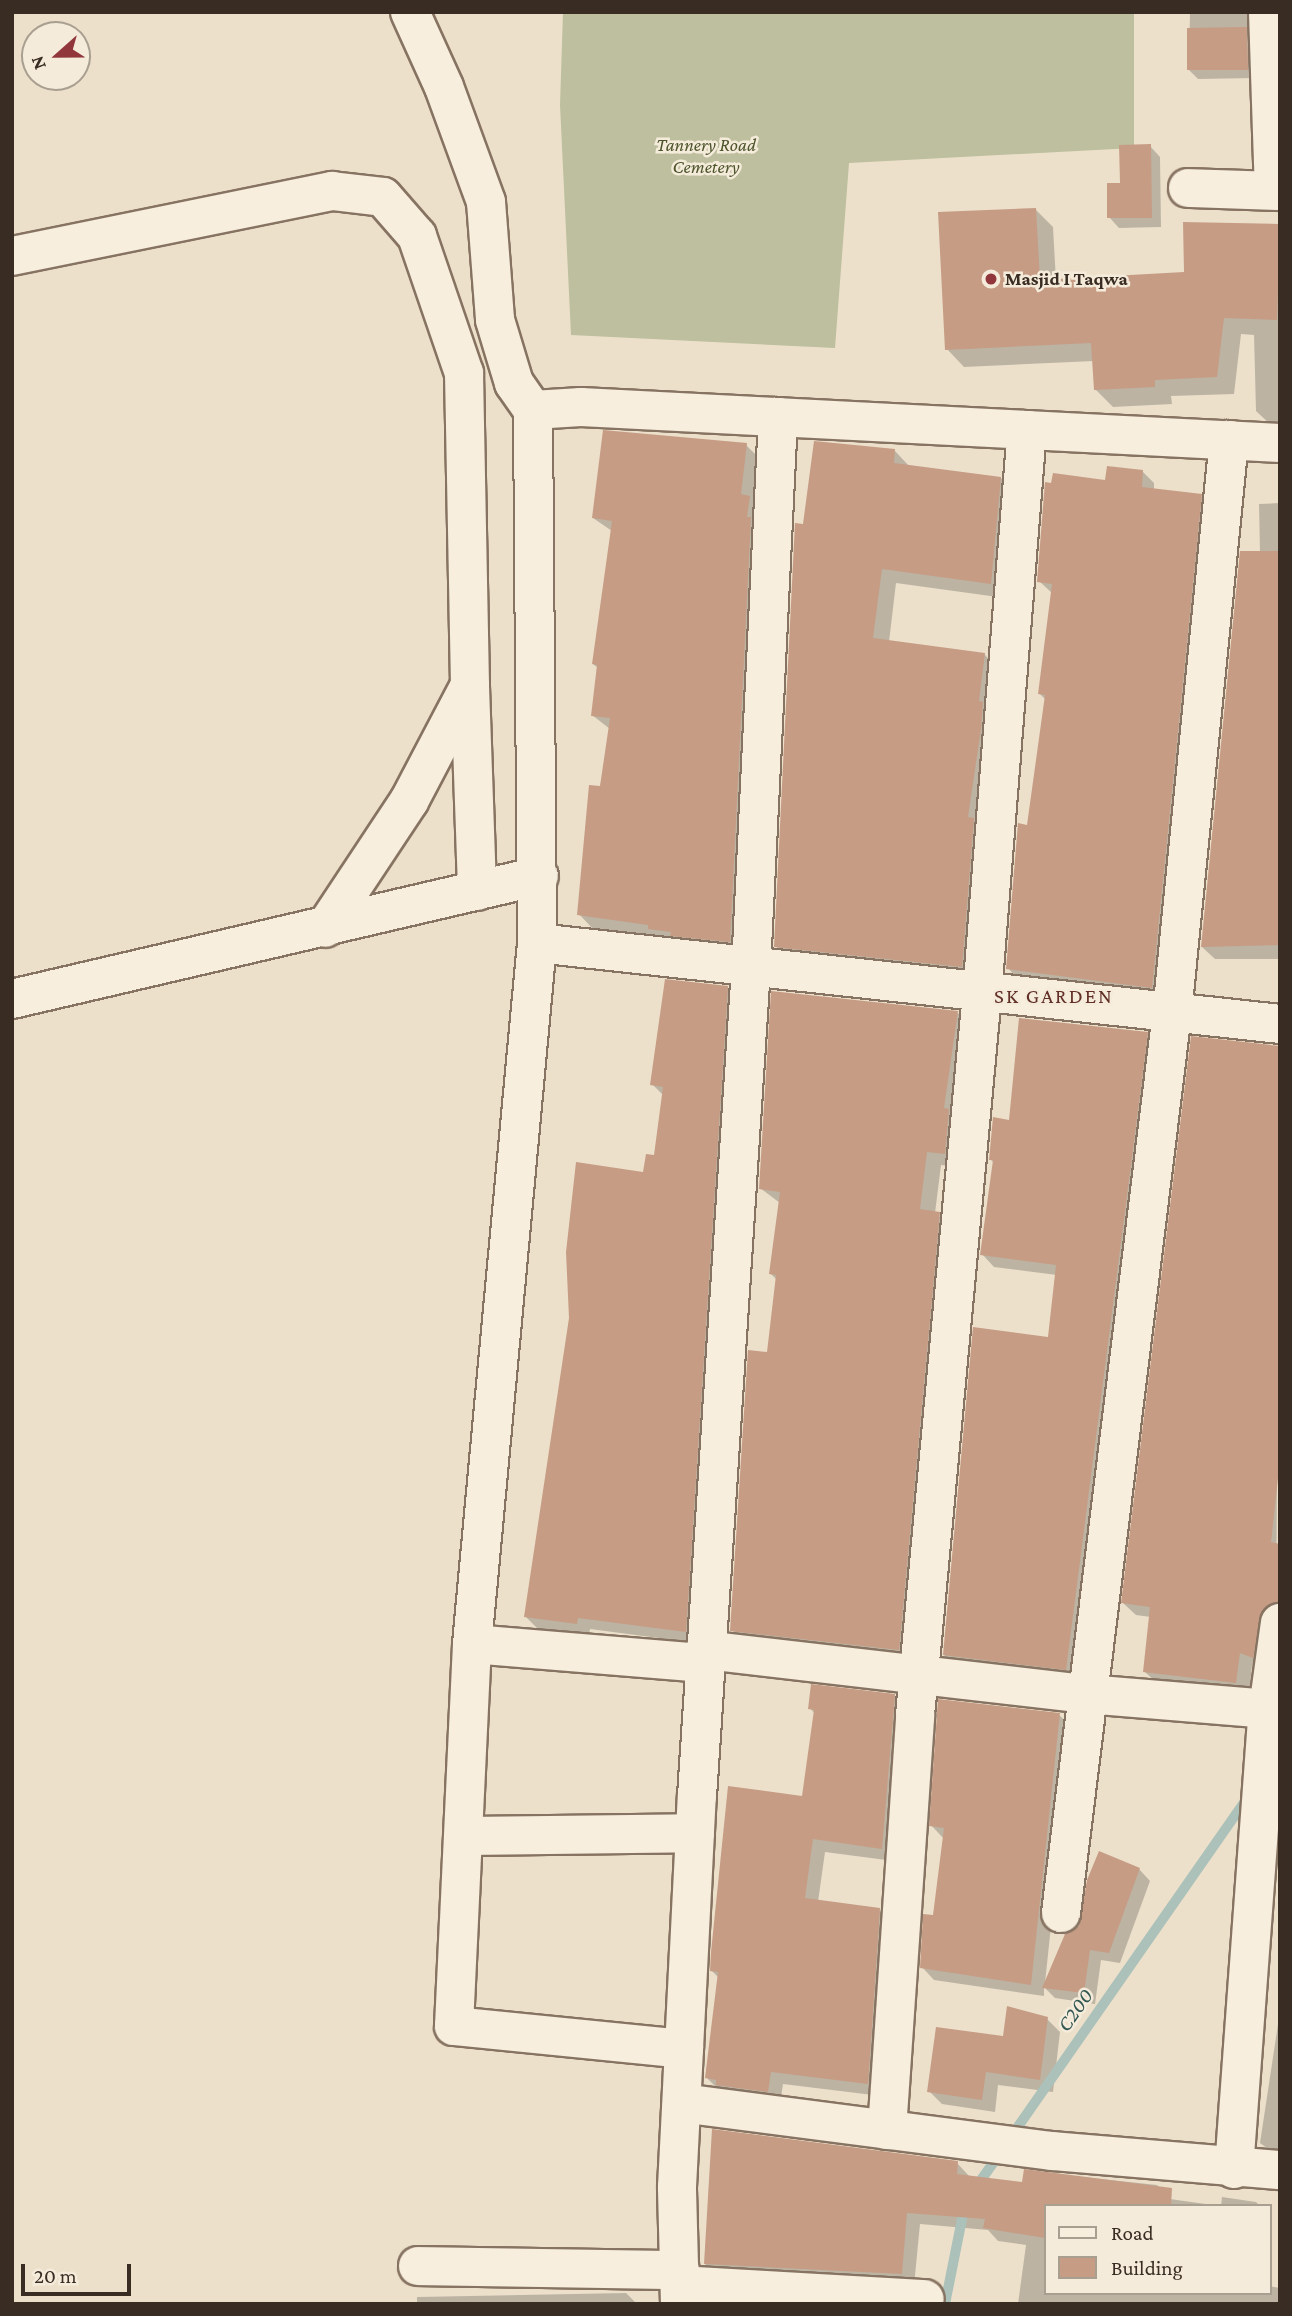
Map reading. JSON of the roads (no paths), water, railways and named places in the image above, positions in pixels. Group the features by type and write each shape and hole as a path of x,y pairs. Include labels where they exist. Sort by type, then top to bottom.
{"street":[{"path":"410,12 444,87 486,202 495,320 514,383 533,410 537,943 472,1644 454,2026 684,2049"},
{"path":"1188,188 1277,191 1272,16"},
{"path":"12,256 332,191 383,197 417,236 464,373 477,891"},
{"path":"533,410 582,407 1280,443"},
{"path":"680,2286 682,2103 695,1833 751,968 778,417"},
{"path":"887,2130 919,1672 982,994 1027,430"},
{"path":"1061,1913 1172,1013 1229,440"},
{"path":"325,928 409,801 470,685"},
{"path":"12,999 325,928 538,876"},
{"path":"537,943 982,994 1280,1024"},
{"path":"1234,2169 1268,1709 1280,1623"},
{"path":"472,1644 919,1672 1087,1694 1268,1709"},
{"path":"465,1836 695,1833"},
{"path":"682,2103 1005,2145 1234,2169 1280,2170"},
{"path":"418,2266 680,2286 925,2299"}],"waterway":[{"name":"C200","path":"1010,2138 1249,1796"},
{"name":"C200","path":"976,2187 1001,2152"},
{"name":"C200","path":"945,2304 965,2204"}],"place":[{"name":"Masjid I Taqwa","path":"991,279"}],"district":[{"name":"SK GARDEN","path":"1054,996"}],"park label":[{"name":"Tannery Road Cemetery","path":"706,156"}]}
